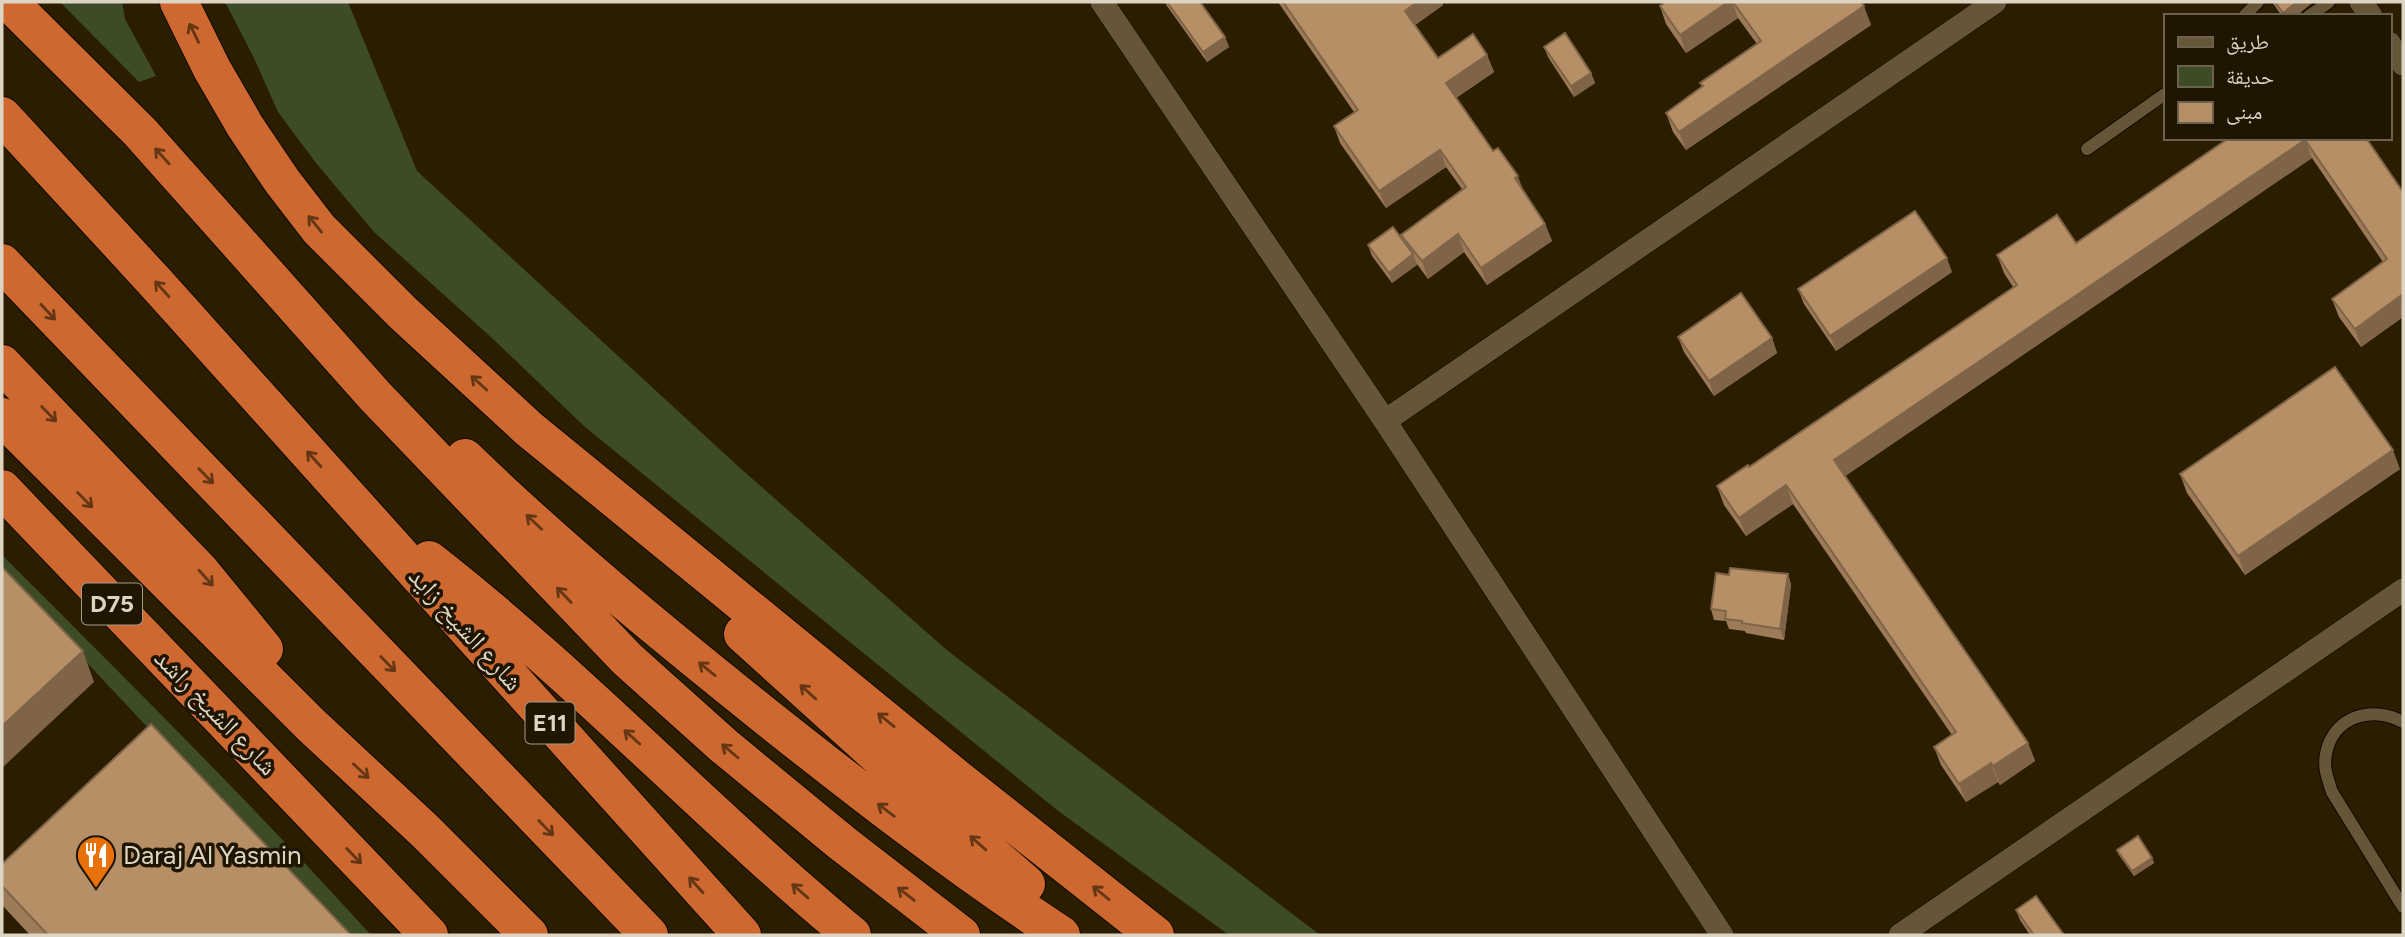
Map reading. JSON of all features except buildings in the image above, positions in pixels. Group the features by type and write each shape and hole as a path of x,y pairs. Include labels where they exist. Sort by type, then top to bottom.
{"highway":[{"path":"9,2 140,132 384,406 627,659 724,746 842,843 961,935"},
{"path":"179,2 212,69 245,126 318,229 403,313 529,429 1155,935"},
{"name":"E11","path":"2,116 359,509"},
{"path":"197,194 281,272 477,469 616,594 863,793 1061,935"},
{"path":"2,263 649,935"},
{"path":"2,364 232,607 261,645 312,724"},
{"path":"2,418 529,935"},
{"path":"529,429 570,475 613,517 888,765 1086,935"},
{"name":"شارع الشيخ راشد","path":"2,489 429,935"},
{"path":"359,509 459,584 507,624 753,849 852,935"},
{"name":"شارع الشيخ زايد","path":"359,509 741,935"},
{"path":"2,526 131,646 222,718"}],"street":[{"path":"1102,2 1385,421 1722,935"},
{"path":"1385,421 1995,2"},
{"path":"2391,46 2403,64"},
{"path":"1900,935 2403,590"}],"lane":[{"path":"2312,14 2329,2"},
{"path":"2087,149 2164,95"},
{"path":"2403,722 2384,714 2365,713 2347,721 2333,735 2326,753 2325,773 2332,792 2403,907"}],"green space":[{"path":"60,2 122,2 125,19 156,76 139,82"},
{"path":"225,2 348,2 417,171 740,468 948,651 1320,935 1229,935 1057,810 585,427 493,339 374,232 316,163 278,112"},
{"path":"2,555 235,790 371,935 342,935 2,572"}],"place":[{"name":"Daraj Al Yasmin","path":"96,889"}]}
